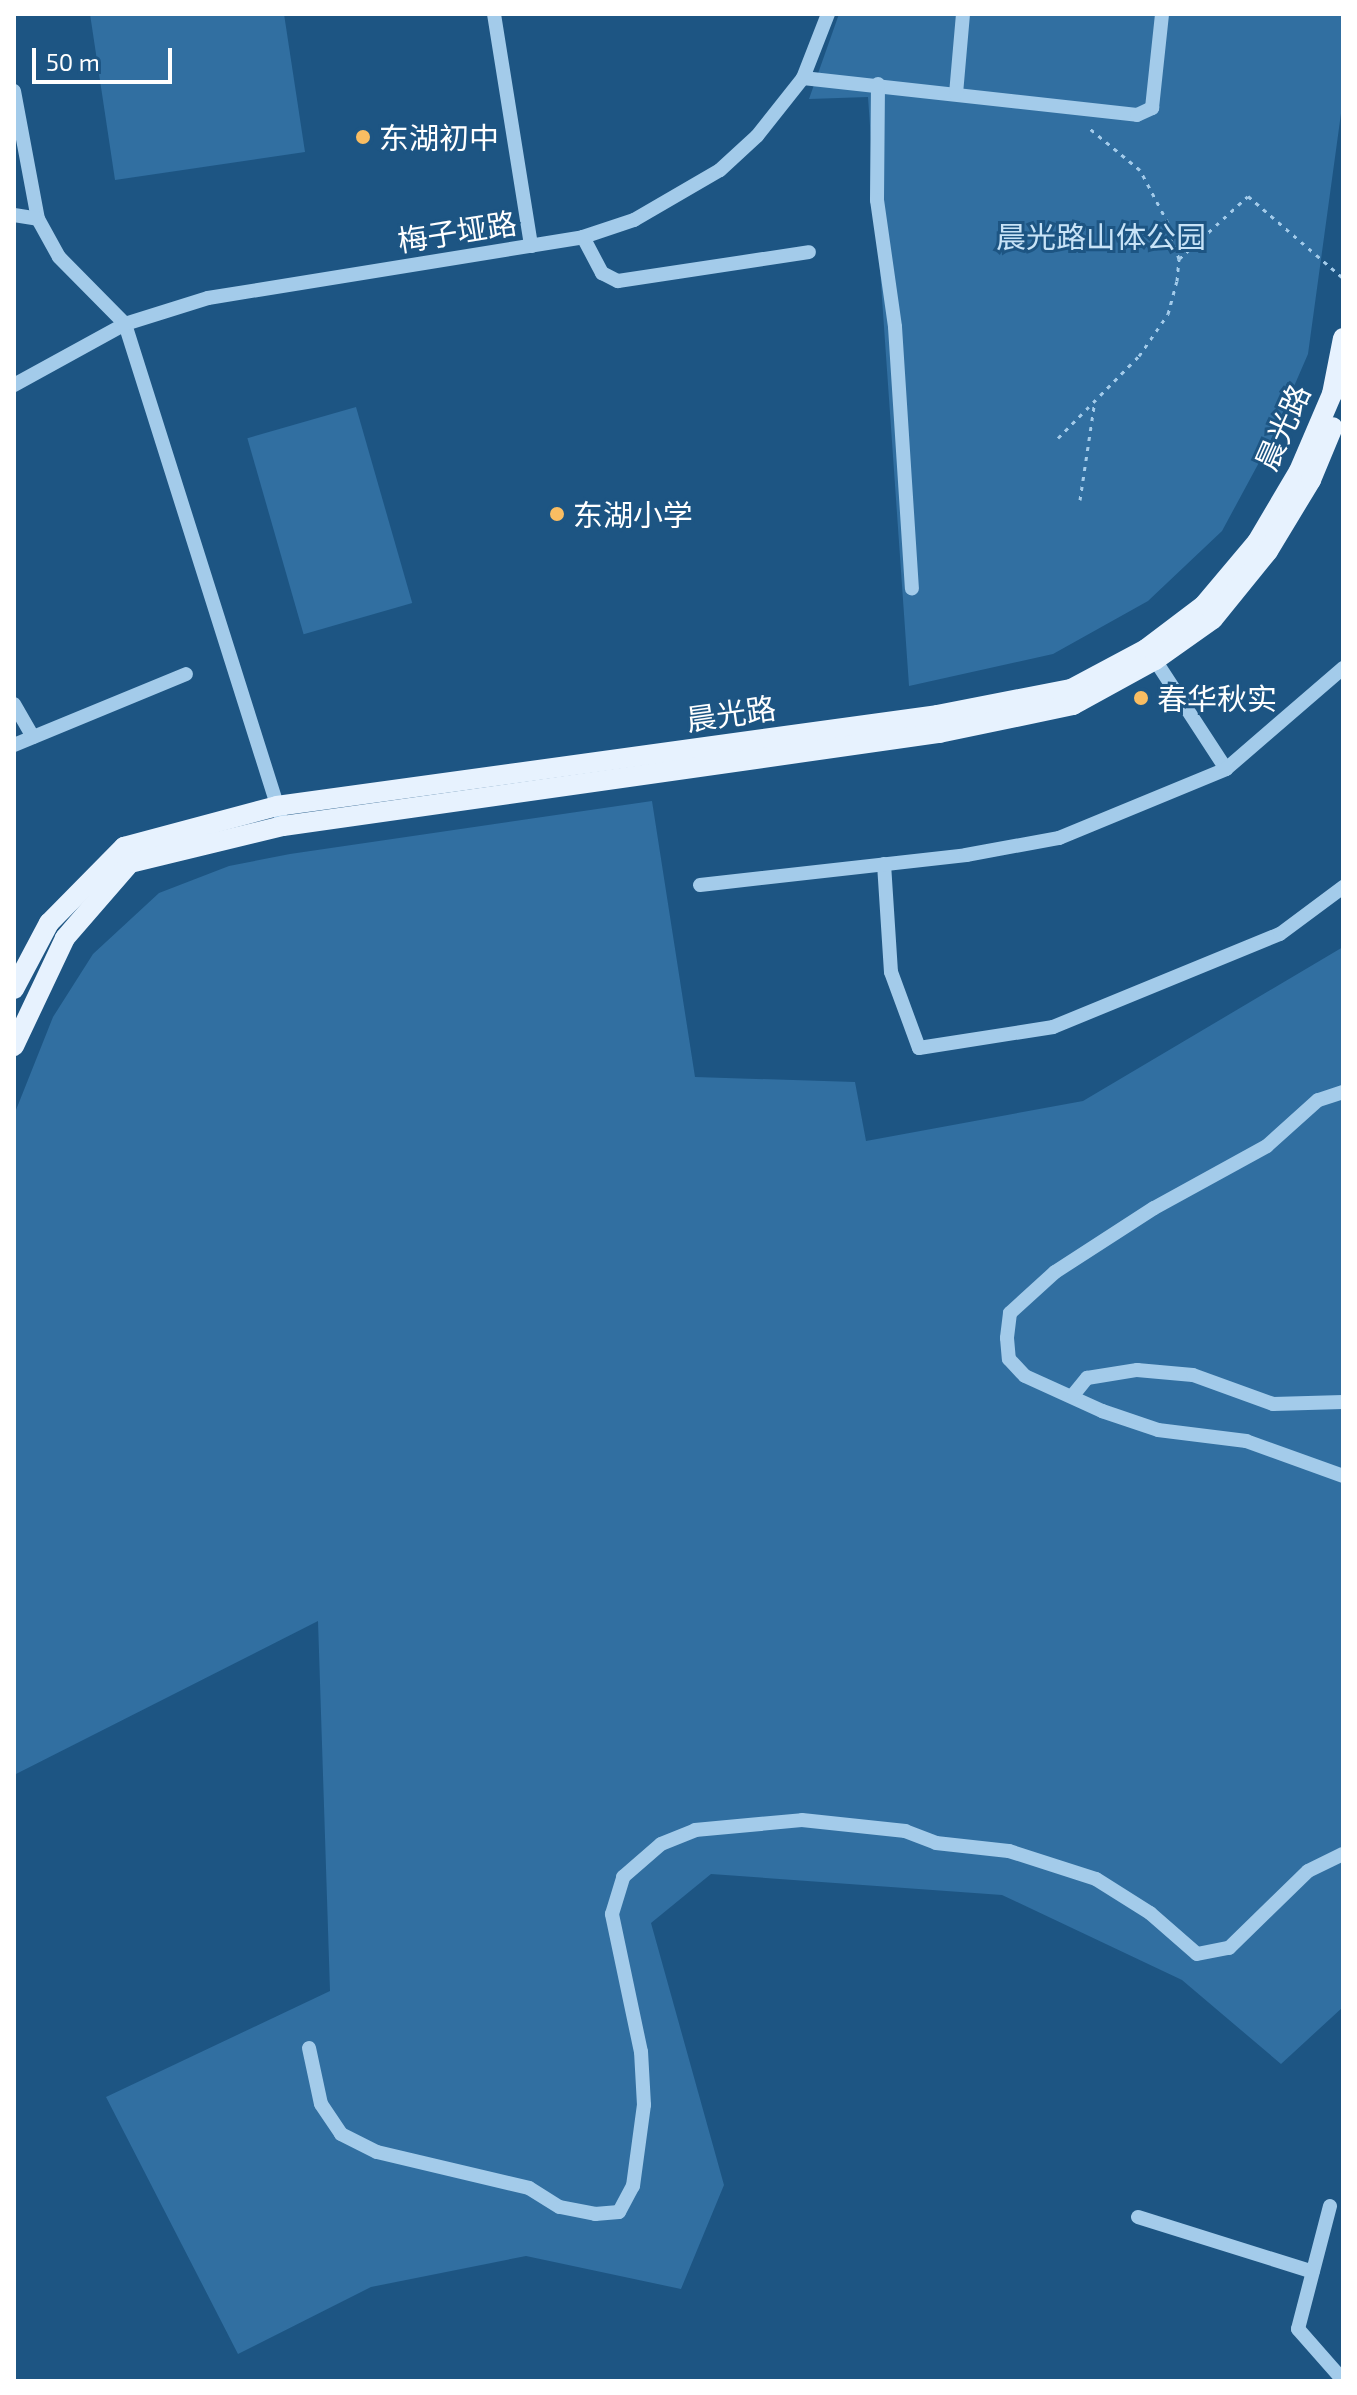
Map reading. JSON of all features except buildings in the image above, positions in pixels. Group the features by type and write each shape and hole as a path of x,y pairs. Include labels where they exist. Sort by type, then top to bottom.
{"main road":[{"name":"晨光路","path":"14,989 49,923 124,847 277,806 937,715 1071,689 1146,649 1204,605 1257,542 1299,471 1332,394 1343,338"},
{"name":"晨光路","path":"14,1046 65,938 130,863 283,826 939,733 1073,705 1155,660 1213,619 1268,551 1311,480 1343,402"}],"street":[{"path":"494,14 531,246"},
{"name":"梅子垭路","path":"14,385 125,324 208,298 583,237 634,220 720,170 783,108 803,78 828,14"},
{"path":"956,94 963,14"},
{"path":"803,78 1137,115 1152,108 1162,14"},
{"path":"878,84 877,200 895,327 912,588"},
{"path":"14,91 38,219 59,257 125,324 283,826"},
{"path":"14,215 38,219"},
{"path":"583,237 602,273 618,281 809,252"},
{"path":"1155,660 1226,769"},
{"path":"700,885 884,864 1059,838 1226,769 1343,668"},
{"path":"14,745 186,674"},
{"path":"14,704 33,737"},
{"path":"884,864 891,972 919,1048 1053,1027 1280,934 1343,887"},
{"path":"1343,1092 1318,1100 1267,1146 1068,1264 1010,1313 1009,1359 1046,1387 1074,1394 1158,1430 1246,1441 1343,1476"},
{"path":"1074,1394 1087,1378 1137,1370 1193,1375 1273,1404 1343,1402"},
{"path":"309,2048 321,2104 341,2134 377,2152 529,2188 560,2207 595,2214 619,2212 633,2186 644,2105 641,2052 612,1914 623,1877 661,1844 695,1830 802,1820 905,1831 936,1843 1009,1851 1096,1879 1150,1913 1197,1954 1229,1948 1308,1871 1343,1854"},
{"path":"1330,2206 1298,2329 1343,2380"},
{"path":"1138,2217 1313,2272"}],"path":[{"path":"1058,438 1139,356 1168,314 1179,259 1168,223 1140,170 1069,108"},
{"path":"1179,259 1248,196 1343,278"},
{"path":"1080,500 1095,400"}],"green space":[{"path":"90,14 284,14 305,152 115,180"},
{"name":"晨光路山体公园","path":"839,14 1343,14 1343,99 1308,354 1269,444 1222,531 1148,601 1053,654 909,686 868,97 809,99"},
{"path":"356,407 412,603 304,634 247,438"},
{"path":"652,801 695,1077 855,1082 866,1141 1083,1101 1343,947 1343,2007 1281,2064 1182,1980 1002,1895 711,1874 651,1923 724,2185 681,2289 526,2256 371,2287 238,2354 106,2097 330,1991 318,1621 14,1775 14,1115 53,1017 93,954 159,893 229,866 290,854"}],"place":[{"name":"东湖初中","path":"363,137"},
{"name":"东湖小学","path":"557,514"},
{"name":"春华秋实","path":"1141,698"}]}
